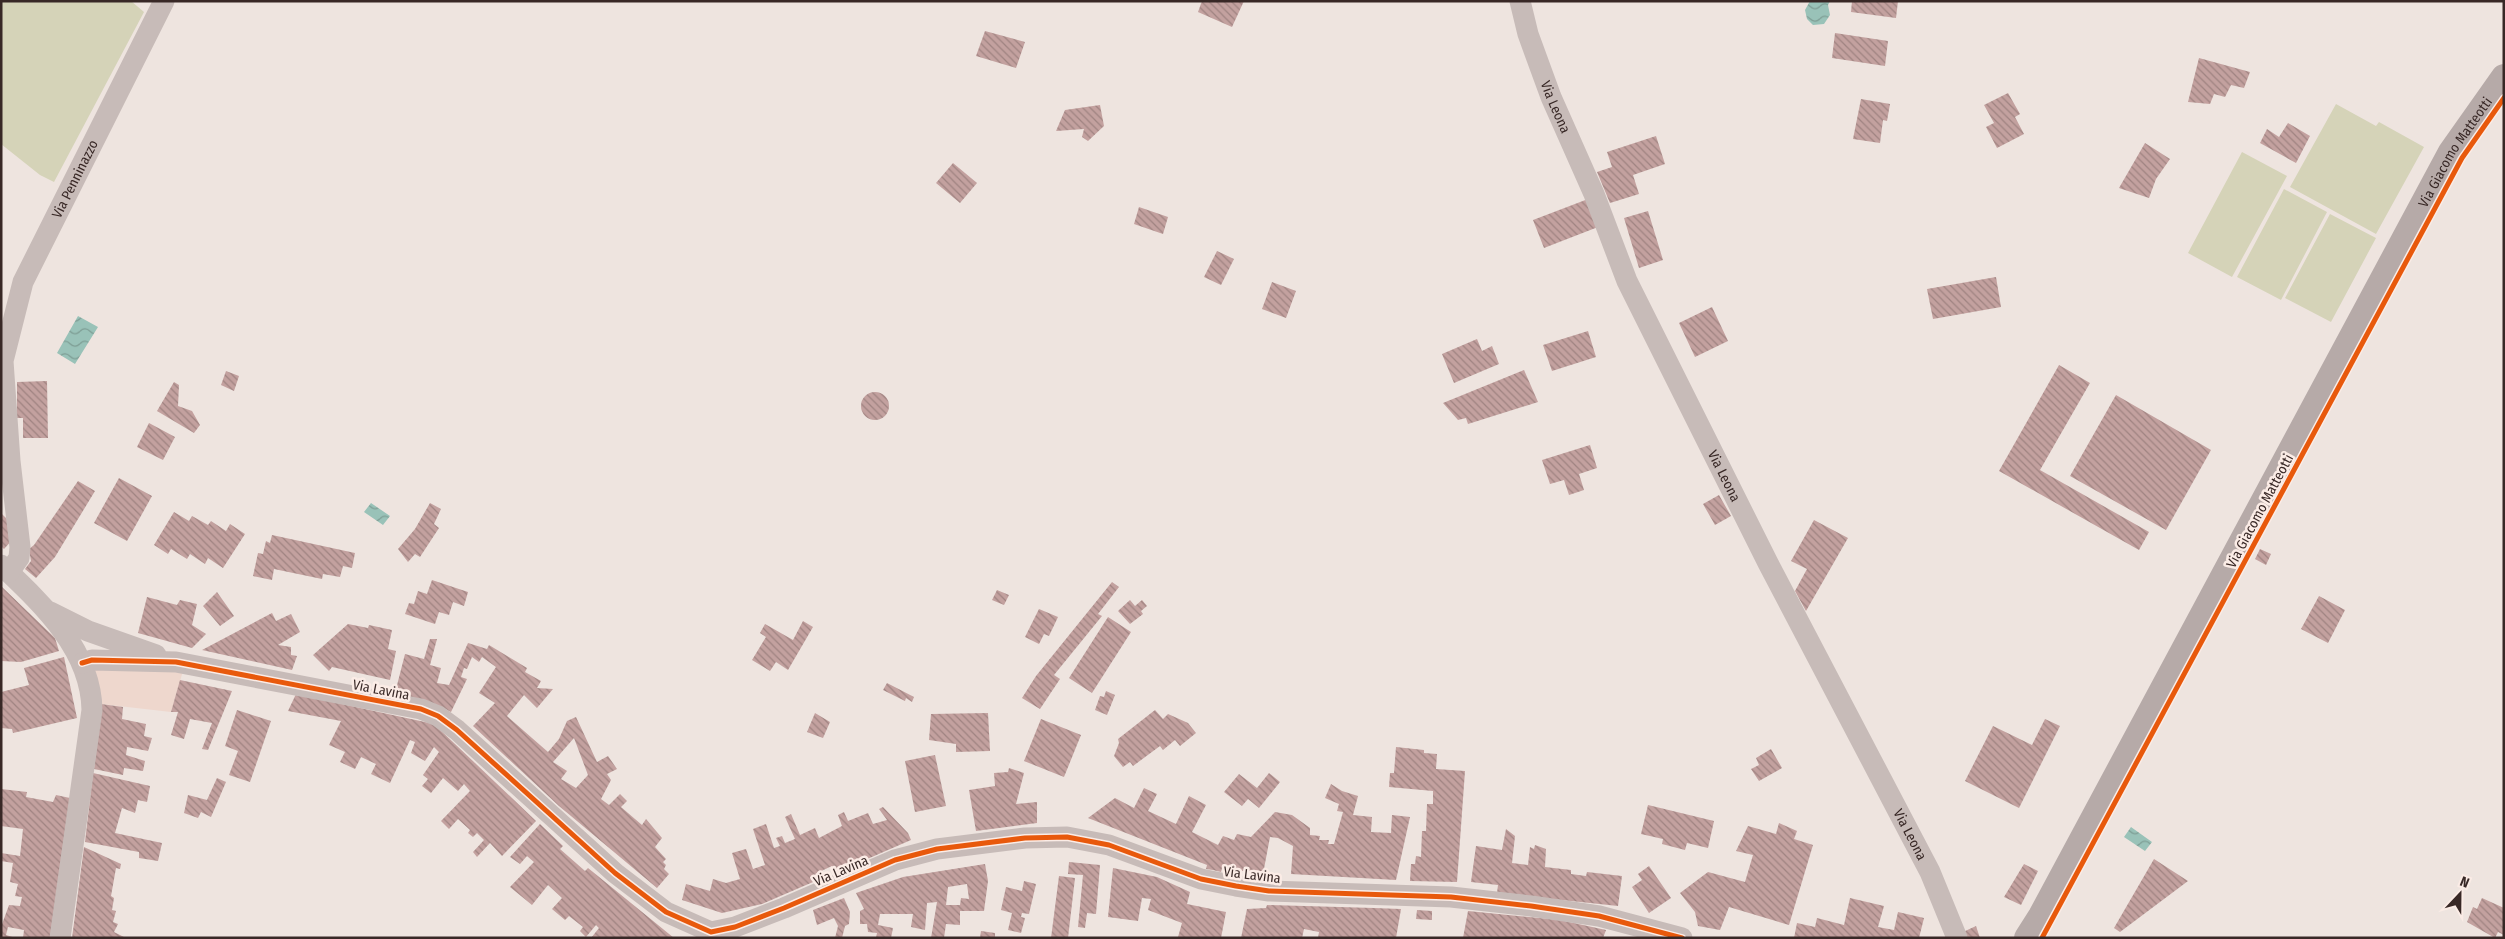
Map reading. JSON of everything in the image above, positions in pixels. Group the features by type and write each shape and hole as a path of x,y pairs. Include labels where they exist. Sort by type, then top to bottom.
{"main road":[{"name":"Via Giacomo Matteotti","path":"2027,938 2037,927 2451,152 2504,77"}],"street":[{"name":"Via Penninazzo","path":"5,569 19,558 20,547 10,461 2,363 23,282 164,1"},
{"name":"Via Leona","path":"1520,1 1528,34 1550,97 1594,194 1627,281 1768,563 1930,872 1957,938"},
{"name":"Via Lavina","path":"5,569 50,612 82,663 92,692 92,710 60,938"},
{"name":"Via Lavina","path":"50,612 88,631 176,662 421,709 438,716 457,730 615,873 666,912 710,935 784,908 895,860 937,849 1025,838 1067,837 1109,845 1202,879 1236,886 1269,891 1451,897 1531,906 1599,916 1682,938"},
{"name":"Via Lavina","path":"82,663 92,660 176,662"}],"shaded area":[{"path":"1,1 131,1 144,12 54,182 40,175 1,144"},
{"path":"2336,104 2376,126 2379,122 2424,147 2376,234 2290,187"},
{"path":"2242,152 2287,176 2232,277 2188,253"},
{"path":"2284,189 2327,212 2281,300 2237,277"},
{"path":"2330,214 2376,238 2331,322 2285,298"},
{"path":"92,660 185,664 171,712 101,704"}],"water":[{"path":"1810,1 1830,1 1828,5 1830,15 1824,24 1813,25 1807,19 1805,10"},
{"path":"78,316 98,327 75,364 57,353"},
{"path":"371,503 390,516 383,525 364,512"},
{"path":"2131,827 2152,842 2145,851 2124,837"}],"building":[{"path":"1202,1 1244,1 1232,27 1198,12"},
{"path":"1852,1 1898,1 1896,18 1851,12"},
{"path":"985,31 1025,42 1016,68 976,56"},
{"path":"1835,33 1888,41 1885,66 1832,58"},
{"path":"2199,58 2250,72 2244,88 2231,85 2225,97 2214,94 2210,104 2188,102"},
{"path":"2008,93 2020,114 2015,117 2024,134 1997,148 1986,127 1994,123 1984,105"},
{"path":"1861,99 1890,104 1887,121 1883,120 1880,143 1853,139"},
{"path":"1100,105 1104,126 1088,141 1082,137 1084,129 1056,131 1065,110"},
{"path":"2288,123 2310,136 2296,163 2260,143 2267,129 2279,137"},
{"path":"1656,136 1665,164 1633,175 1639,194 1610,203 1597,172 1612,167 1607,152"},
{"path":"2145,143 2170,159 2156,179 2149,198 2119,188"},
{"path":"953,163 977,183 960,203 936,183"},
{"path":"1588,199 1598,227 1544,248 1533,220"},
{"path":"1139,207 1168,217 1163,234 1134,224"},
{"path":"1648,211 1663,260 1639,268 1624,218"},
{"path":"1217,251 1234,259 1221,285 1204,277"},
{"path":"1996,277 2001,307 1933,319 1927,289"},
{"path":"1272,282 1296,291 1286,318 1262,309"},
{"path":"1712,307 1728,341 1695,357 1679,323"},
{"path":"1588,331 1596,357 1552,371 1543,345"},
{"path":"1477,339 1482,351 1492,346 1499,364 1454,383 1442,354"},
{"path":"2059,365 2090,383 2040,470 2149,532 2139,550 1999,471"},
{"path":"1524,370 1538,402 1468,424 1466,418 1458,420 1443,403"},
{"path":"226,371 239,376 234,391 221,385"},
{"path":"47,381 48,438 23,438 23,418 17,418 17,382"},
{"path":"174,382 179,385 178,406 192,411 200,425 194,433 157,411"},
{"path":"875,392 885,396 889,406 885,416 875,420 865,416 861,406 865,396"},
{"path":"2116,395 2211,450 2166,530 2070,476"},
{"path":"149,423 175,437 163,460 137,447"},
{"path":"1590,445 1597,468 1579,474 1584,490 1569,495 1564,480 1550,484 1542,460"},
{"path":"119,478 152,496 127,541 94,523"},
{"path":"78,481 95,491 55,557 36,578 25,569 31,561 29,549 34,545"},
{"path":"1719,495 1731,516 1715,525 1703,504"},
{"path":"430,503 441,509 434,524 439,528 420,557 415,554 408,562 398,549 415,529"},
{"path":"174,512 189,521 192,516 208,525 211,521 226,531 230,524 245,534 223,568 208,558 205,564 190,554 187,559 171,549 168,554 154,545"},
{"path":"1,513 12,524 14,538 4,549 1,546"},
{"path":"1814,520 1848,538 1806,611 1795,591 1807,569 1791,561"},
{"path":"272,535 355,553 352,568 343,566 340,577 323,574 322,579 274,569 272,580 253,576 258,553 263,554 266,541 270,543"},
{"path":"2260,549 2271,554 2266,565 2255,559"},
{"path":"432,580 468,592 464,606 453,602 449,615 439,612 435,624 405,614 409,603 414,604 418,591 427,594"},
{"path":"1112,582 1119,587 1098,614 1102,616 1054,675 1060,679 1040,709 1022,698 1036,676"},
{"path":"1,586 55,638 59,651 21,662 1,661"},
{"path":"997,590 1009,595 1004,605 992,600"},
{"path":"217,592 234,616 220,626 203,606"},
{"path":"2319,596 2345,610 2328,643 2301,629"},
{"path":"147,597 177,605 180,600 197,604 192,625 206,634 192,648 138,633"},
{"path":"1130,600 1135,606 1142,600 1147,606 1141,611 1143,614 1130,624 1118,611"},
{"path":"1039,609 1058,617 1049,636 1044,634 1039,644 1025,637"},
{"path":"272,613 276,621 291,614 300,632 278,645 291,647 291,655 297,656 292,670 202,650"},
{"path":"1108,617 1131,632 1092,693 1069,678"},
{"path":"803,621 813,627 788,670 776,662 770,671 752,660 766,637 760,633 765,624 793,640"},
{"path":"348,624 368,628 369,625 392,630 388,649 396,651 390,680 332,667 329,671 313,655"},
{"path":"430,639 437,639 430,665 441,668 437,683 449,685 468,643 487,649 489,645 527,668 525,672 541,681 537,688 553,689 537,708 524,695 507,716 548,752 559,739 567,721 576,717 597,762 608,756 617,769 607,774 611,780 601,799 609,805 620,794 627,801 621,807 642,825 646,819 662,838 655,847 666,859 663,862 666,865 664,869 669,874 657,888 559,806 473,726 495,703 479,693 496,667 482,657 479,662 472,657 467,669 464,668 461,677 467,679 451,712 439,706 395,693 405,654 424,659","holes":["574,738 588,775 576,788 561,779 567,771 553,762"]},
{"path":"64,657 77,718 13,733 12,729 1,728 1,692 29,685 24,668"},
{"path":"180,680 232,691 208,750 202,749 212,723 190,719 184,739 171,735 178,712 171,712"},
{"path":"887,683 914,697 912,702 906,698 905,701 883,690"},
{"path":"1106,691 1115,695 1107,715 1095,710 1100,696 1104,697"},
{"path":"296,694 434,724 536,821 502,856 490,843 477,857 473,852 484,840 477,833 473,837 468,833 470,830 458,819 449,829 441,821 470,791 464,784 458,791 443,778 431,793 422,786 428,779 423,775 439,752 434,747 425,761 411,753 415,742 410,740 390,783 371,774 376,764 361,757 355,769 340,762 345,752 329,745 341,721 288,711"},
{"path":"101,704 123,707 122,719 146,724 144,736 152,738 148,751 127,747 126,755 145,761 143,771 124,768 123,775 94,769"},
{"path":"237,710 271,721 250,782 229,775 238,751 225,746"},
{"path":"1155,710 1163,719 1168,714 1188,723 1196,733 1180,746 1175,740 1163,750 1160,746 1133,766 1130,762 1123,767 1114,756 1119,743 1118,739"},
{"path":"815,713 830,722 823,738 807,732"},
{"path":"988,713 990,751 956,752 956,744 929,740 931,714"},
{"path":"1041,719 1081,735 1064,777 1024,761"},
{"path":"2045,719 2060,726 2019,808 1965,781 1993,726 2032,745"},
{"path":"1396,747 1424,750 1424,753 1437,754 1436,769 1465,771 1457,882 1410,881 1411,864 1415,864 1416,856 1421,857 1422,831 1426,831 1427,804 1433,804 1433,791 1389,787 1390,773 1394,773"},
{"path":"1771,749 1782,768 1759,781 1751,769 1759,765 1756,758"},
{"path":"935,755 946,806 915,812 905,761"},
{"path":"1009,768 1024,773 1016,804 1037,802 1037,823 976,831 969,790 995,786 994,773 1008,772"},
{"path":"93,773 150,786 147,802 138,800 135,813 122,808 115,833 162,843 158,861 139,858 139,852 85,842"},
{"path":"1269,773 1280,782 1259,808 1248,799 1242,806 1224,792 1239,774 1257,788"},
{"path":"217,778 226,782 211,817 201,812 198,818 184,813 188,795 207,800"},
{"path":"1331,784 1342,791 1358,796 1353,815 1372,817 1371,832 1391,833 1392,815 1410,817 1396,880 1291,874 1293,846 1278,838 1270,837 1263,874 1222,868 1221,872 1206,869 1207,865 1088,818 1115,798 1134,808 1144,788 1157,794 1148,811 1176,824 1189,796 1206,805 1192,832 1218,845 1223,836 1234,840 1237,834 1251,837 1275,812 1292,815 1310,828 1310,835 1320,836 1319,840 1329,840 1328,844 1334,844 1343,812 1337,811 1339,804 1325,798"},
{"path":"1,789 27,792 26,797 53,802 56,795 70,798 51,938 23,938 24,930 8,927 6,935 16,938 1,938 1,927 9,905 20,906 22,897 15,896 18,884 10,882 13,863 1,861 1,853 20,856 23,829 1,826"},
{"path":"1648,805 1714,821 1708,848 1687,843 1685,850 1662,844 1663,839 1641,834"},
{"path":"883,807 908,833 911,840 835,873 832,866 817,873 820,879 762,904 722,913 682,900 686,884 710,891 713,879 726,883 740,879 732,853 746,849 753,869 765,865 753,829 766,824 774,848 780,846 776,838 782,836 785,843 795,839 785,817 791,814 800,835 815,828 819,838 842,826 838,815 844,812 848,821 868,813 873,824 887,820 879,809"},
{"path":"1779,823 1797,831 1794,839 1813,845 1789,925 1729,907 1720,930 1698,926 1695,912 1680,893 1708,872 1745,882 1753,855 1736,851 1748,826 1776,834"},
{"path":"540,824 563,846 560,849 585,871 588,868 674,938 591,938 599,928 596,925 586,937 580,931 583,927 569,916 565,920 552,909 562,898 548,885 532,905 510,887 534,862 527,856 520,864 510,857"},
{"path":"1506,829 1515,836 1512,863 1528,865 1530,847 1534,849 1535,845 1546,849 1545,867 1571,870 1571,874 1586,876 1587,872 1622,876 1618,906 1497,893 1498,885 1471,882 1476,846 1502,850"},
{"path":"84,847 121,864 120,869 116,868 111,896 114,898 112,910 116,911 113,922 118,924 114,932 126,938 72,938"},
{"path":"2154,859 2188,881 2120,932 2114,928"},
{"path":"1069,862 1100,865 1096,914 1087,913 1085,928 1078,927 1083,875 1068,874"},
{"path":"985,864 988,881 984,911 960,911 960,925 946,924 944,938 931,938 937,902 927,903 925,930 911,927 913,914 880,914 878,925 893,928 891,938 876,938 877,933 868,932 867,924 860,924 860,911 864,909 856,893 903,877","holes":["967,884 969,899 961,898 960,905 946,905 948,887"]},
{"path":"2024,864 2038,871 2021,905 2004,897"},
{"path":"1649,866 1671,898 1649,913 1632,887 1642,880 1638,874"},
{"path":"1113,868 1157,877 1190,892 1187,904 1226,912 1221,938 1178,937 1182,923 1148,910 1151,899 1142,898 1138,921 1108,917"},
{"path":"1059,876 1075,878 1068,938 1051,938"},
{"path":"1024,881 1036,884 1029,914 1022,913 1021,917 1025,918 1021,933 1008,930 1012,913 1001,910 1006,887 1022,891"},
{"path":"844,898 850,912 849,924 845,926 842,938 835,938 838,926 834,918 817,925 813,910"},
{"path":"1850,898 1884,906 1878,927 1894,930 1898,912 1924,918 1919,938 1794,938 1797,923 1815,927 1817,918 1844,925"},
{"path":"2482,898 2504,908 2504,935 2498,932 2495,938 2467,922 2473,907 2477,909"},
{"path":"1267,905 1401,909 1396,938 1318,938 1319,932 1304,929 1302,938 1241,938 1247,909 1266,908"},
{"path":"1417,910 1432,911 1432,920 1416,919"},
{"path":"1468,911 1560,920 1606,930 1603,938 1463,938"},
{"path":"1976,926 1980,938 1965,938 1963,932"},
{"path":"981,931 995,933 995,938 980,938"}],"cycle path":[{"path":"2042,938 2462,158 2504,98"},
{"path":"82,663 92,660 176,662 421,709 438,716 457,730 615,873 666,912 711,932 735,927 784,908 895,860 937,849 1025,838 1067,837 1109,845 1201,879 1236,886 1269,891 1451,897 1531,906 1599,916 1682,938"}]}
